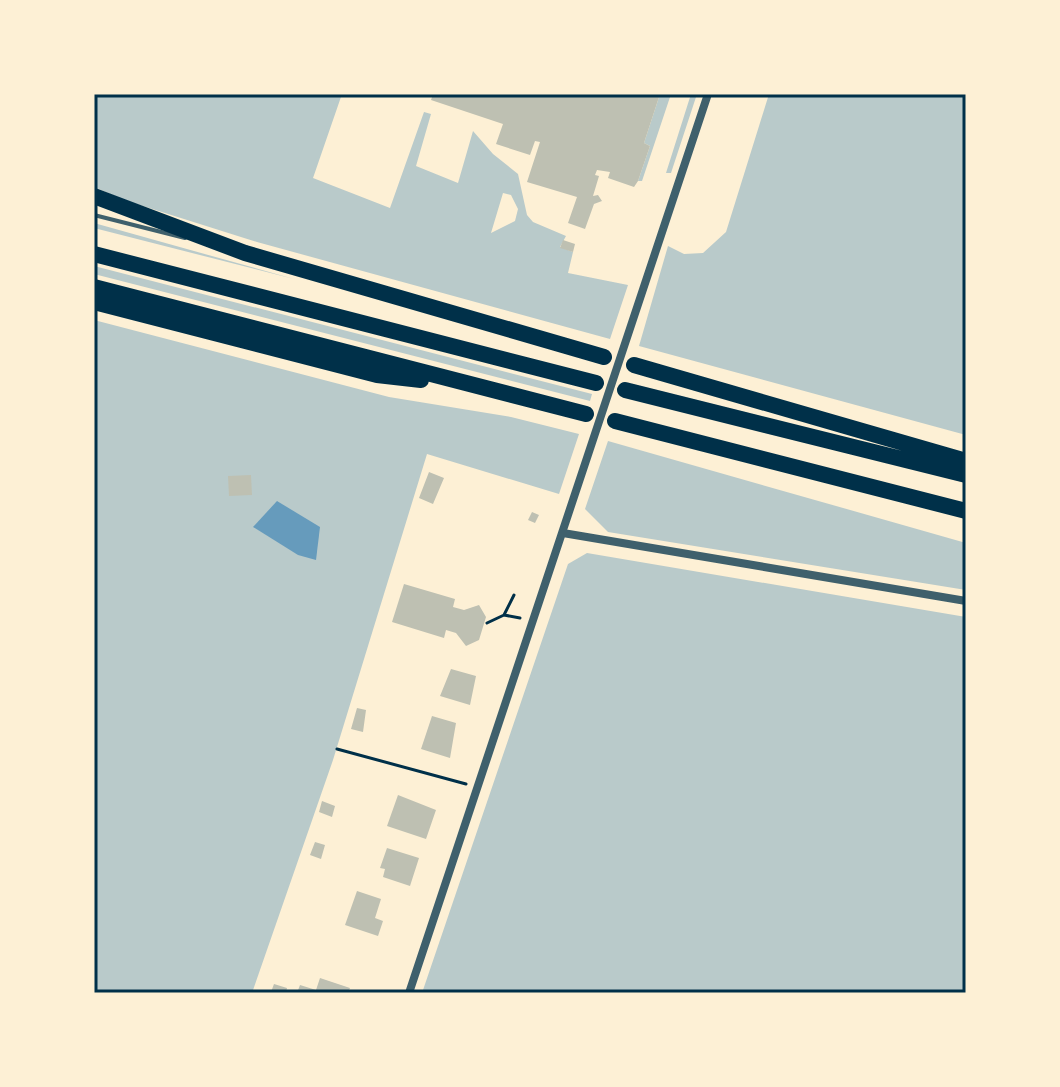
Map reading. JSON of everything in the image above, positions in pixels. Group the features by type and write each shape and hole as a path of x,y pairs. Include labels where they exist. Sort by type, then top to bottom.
{"highway":[{"path":"94,196 245,253 604,357"},
{"path":"94,254 596,383"},
{"path":"94,287 586,414"},
{"path":"94,302 377,375 475,385"},
{"path":"634,365 966,461"},
{"path":"625,390 966,475"},
{"path":"615,421 966,511"}],"street":[{"path":"409,993 708,94"},
{"path":"563,533 966,601"}],"lane":[{"path":"94,215 245,253"}],"path":[{"path":"487,623 504,615 514,595"},
{"path":"337,749 478,787"}],"shaded area":[{"path":"94,94 342,94 313,178 390,208 424,112 431,114 416,166 458,183 473,131 493,154 518,174 527,215 533,222 566,236 560,247 573,252 568,273 628,285 610,339 257,242 127,201 94,187","holes":["503,193 511,195 518,209 515,221 491,233"]},
{"path":"660,94 671,94 642,181 638,181 650,146 644,143"},
{"path":"691,94 697,94 671,173 666,173"},
{"path":"769,94 966,94 966,435 639,346 668,246 684,254 703,253 726,232"},
{"path":"94,223 294,279 94,228"},
{"path":"94,266 592,394 590,401 94,274"},
{"path":"94,320 389,397 511,417 579,434 559,494 427,454 333,760 252,993 94,993"},
{"path":"608,441 966,543 966,590 608,532 585,509"},
{"path":"587,553 966,617 966,993 422,993 568,564"}],"water":[{"path":"277,501 320,527 316,560 298,555 253,527"}],"building":[{"path":"433,94 660,94 644,143 650,146 638,181 634,187 608,178 610,172 597,170 595,175 599,176 593,196 598,195 602,201 594,204 585,229 568,223 577,197 527,182 540,142 535,141 530,155 496,144 503,124 431,100"},
{"path":"563,240 575,244 573,252 560,248"},
{"path":"429,472 444,478 433,504 419,498"},
{"path":"251,475 252,495 229,496 228,476"},
{"path":"532,512 539,515 535,523 528,520"},
{"path":"404,584 455,599 453,607 464,610 479,605 486,617 479,640 466,646 456,633 446,630 444,638 392,622"},
{"path":"451,669 476,676 470,705 440,696"},
{"path":"357,708 366,710 363,732 351,729"},
{"path":"432,716 456,723 450,758 421,749"},
{"path":"398,795 436,810 426,839 387,826"},
{"path":"322,801 335,806 332,817 319,812"},
{"path":"315,842 325,845 321,859 310,855"},
{"path":"387,848 419,858 410,886 383,877 385,869 380,868"},
{"path":"357,891 381,899 375,918 383,921 378,936 345,925"},
{"path":"320,978 350,988 348,993 297,993 300,985 316,990"},
{"path":"274,984 287,988 286,993 271,992"}]}
